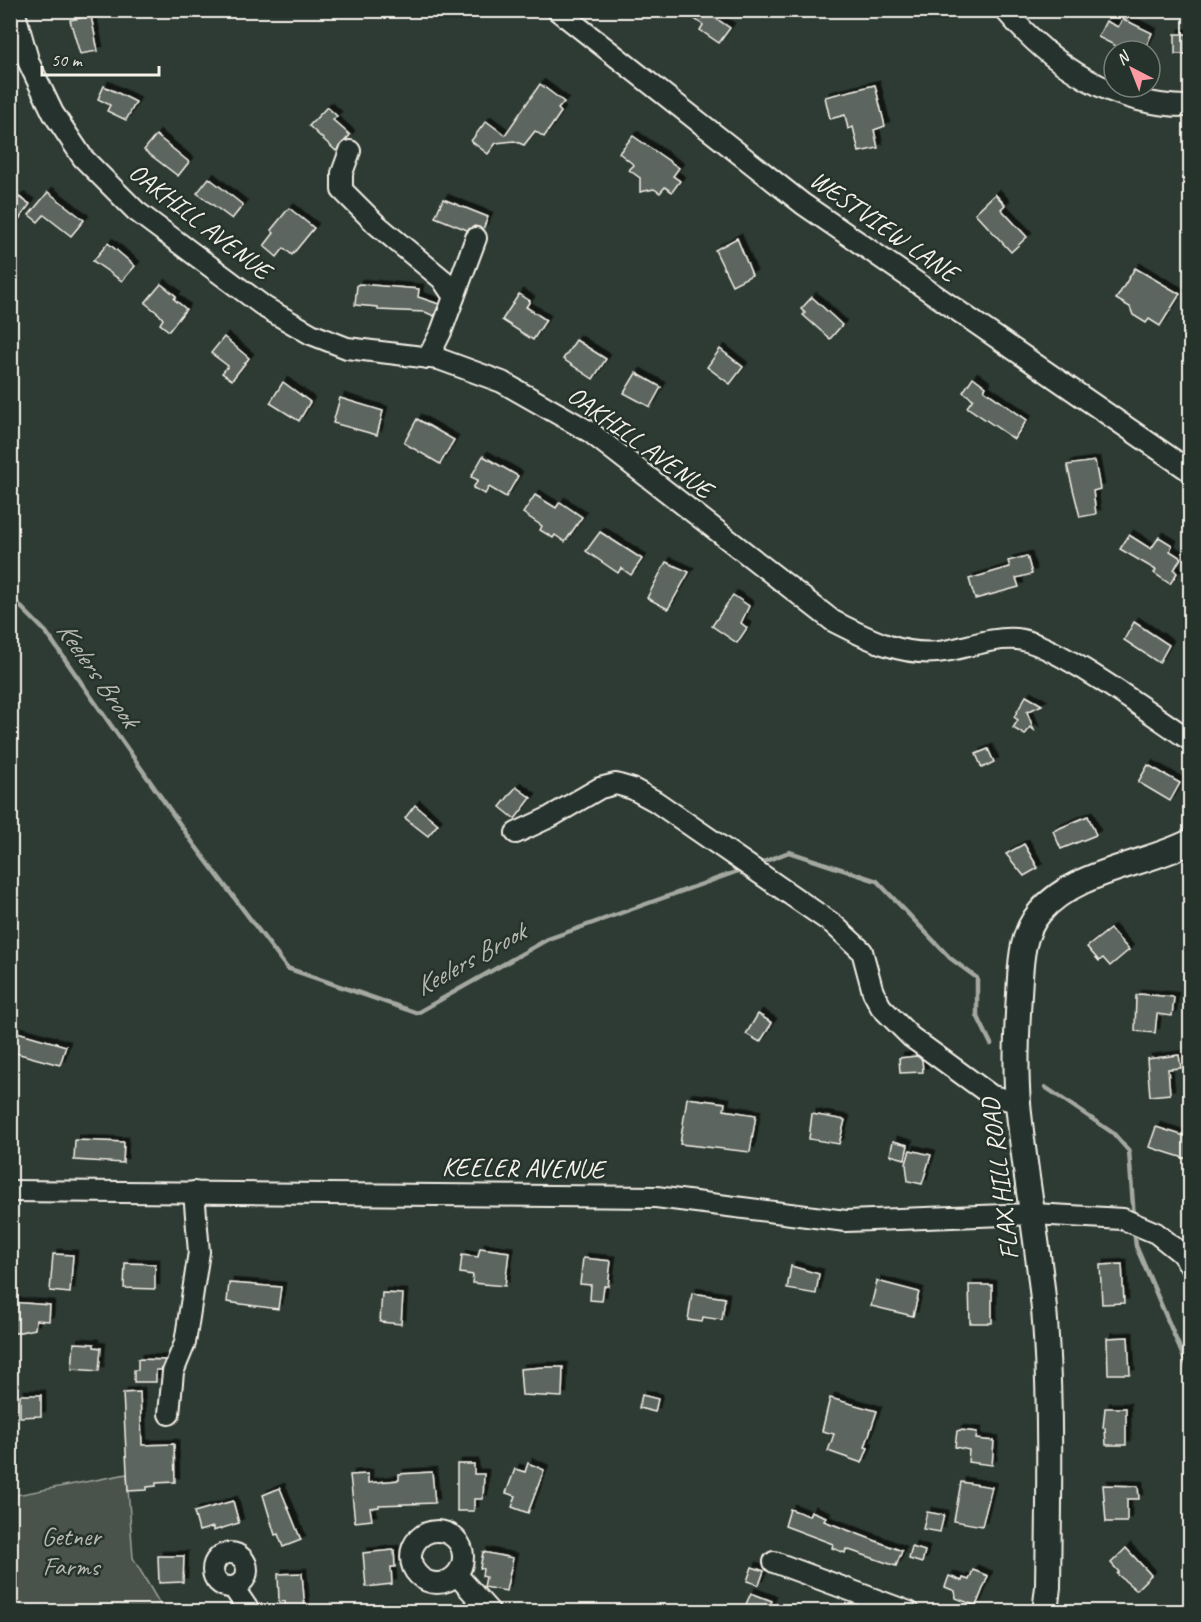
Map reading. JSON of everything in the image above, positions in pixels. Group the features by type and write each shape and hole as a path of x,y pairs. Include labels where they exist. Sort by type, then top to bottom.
{"main road":[{"name":"FLAX HILL ROAD","path":"1045,1611 1048,1587 1049,1530 1047,1339 1034,1214 1018,1102 1017,1027 1022,955 1033,922 1049,903 1080,884 1191,842"}],"street":[{"name":"OAKHILL AVENUE","path":"14,10 29,63 53,113 83,158 136,211 266,308 311,334 347,348 439,359 502,382 590,432 833,621 874,642 913,652 933,652 983,642 1019,639 1057,653 1191,740"},
{"name":"WESTVIEW LANE","path":"557,10 803,204 1191,471"},
{"path":"1005,10 1042,50 1086,79 1128,97 1153,103 1191,106"},
{"path":"350,151 342,173 342,190 376,224 442,279 454,297"},
{"path":"428,358 476,238"},
{"path":"516,833 550,817 600,788 616,784 633,789 655,801 833,924 862,951 873,992 881,1007 911,1037 992,1096 1018,1102"},
{"name":"KEELER AVENUE","path":"10,1191 656,1197 846,1221 1034,1214 1123,1220 1156,1233 1181,1253 1191,1265"},
{"path":"169,1414 173,1372 185,1343 198,1262 194,1192"},
{"path":"774,1562 909,1611"},
{"path":"457,1575 490,1611"},
{"path":"233,1587 250,1611"}],"green space":[{"name":"Getner Farms","path":"127,1474 133,1558 164,1611 11,1611 11,1496"}],"building":[{"path":"682,10 719,10 714,17 730,28 719,43 700,30 703,25"},
{"path":"91,16 98,51 80,54 70,20"},
{"path":"1123,19 1152,33 1149,39 1102,39 1098,37 1106,21 1118,27"},
{"path":"1175,34 1191,34 1191,54 1175,54"},
{"path":"540,84 564,102 558,109 561,112 544,137 535,131 524,145 514,141 496,143 488,154 471,141 486,121 505,135"},
{"path":"875,85 885,126 874,130 878,148 859,152 853,127 848,129 845,115 830,119 825,97"},
{"path":"104,86 136,102 126,120 107,111 110,105 98,99"},
{"path":"327,107 337,116 333,120 350,135 336,151 309,126"},
{"path":"156,135 189,162 178,176 144,150"},
{"path":"633,136 679,168 673,176 680,181 672,192 665,187 660,193 654,189 640,192 640,178 629,170 634,165 619,153"},
{"path":"209,178 243,205 232,219 197,193"},
{"path":"48,192 84,220 71,236 44,215 38,222 29,215"},
{"path":"995,194 1005,205 1001,209 1027,237 1011,252 975,213"},
{"path":"19,197 30,204 10,232 10,211"},
{"path":"443,199 488,217 483,229 475,226 467,230 435,217"},
{"path":"289,208 314,228 292,255 284,248 277,257 264,246 274,233 271,230"},
{"path":"737,238 752,275 732,285 715,250"},
{"path":"108,243 135,266 122,281 93,261"},
{"path":"1135,268 1180,294 1160,326 1149,319 1146,323 1133,315 1130,307 1116,299"},
{"path":"161,284 176,296 174,299 186,309 169,331 160,324 163,319 159,314 145,303"},
{"path":"359,284 419,289 418,297 439,304 434,316 425,312 378,310 378,307 355,305"},
{"path":"519,294 530,301 526,307 546,320 533,340 502,320"},
{"path":"812,297 842,325 830,339 803,315 805,313 801,309"},
{"path":"224,337 249,358 232,380 222,373 228,366 211,353"},
{"path":"576,340 606,359 593,379 563,359"},
{"path":"720,349 743,367 730,384 707,367"},
{"path":"636,373 661,387 650,407 624,393"},
{"path":"973,377 986,387 984,390 1027,420 1014,439 967,407 973,399 963,392"},
{"path":"283,382 310,402 299,421 270,403"},
{"path":"340,398 383,411 377,435 333,423"},
{"path":"417,419 454,440 440,464 404,443"},
{"path":"483,456 518,476 506,497 489,487 485,494 473,488 478,480 471,477"},
{"path":"1095,461 1100,489 1093,491 1096,514 1080,517 1067,465"},
{"path":"535,495 556,508 560,502 582,517 565,542 555,535 553,538 540,530 542,526 523,513"},
{"path":"600,532 642,559 631,575 621,568 618,573 586,551"},
{"path":"1129,535 1151,549 1159,537 1172,545 1170,551 1181,558 1174,570 1177,573 1170,584 1154,573 1156,570 1120,549"},
{"path":"1027,556 1032,574 1016,578 1019,587 975,599 969,579 1010,567 1008,561"},
{"path":"666,562 689,572 668,609 647,598"},
{"path":"733,595 749,606 741,623 747,628 737,643 712,626"},
{"path":"1134,622 1169,645 1159,663 1124,640"},
{"path":"1026,696 1042,705 1027,712 1034,730 1030,727 1025,735 1013,728 1018,720 1014,717"},
{"path":"988,749 994,762 982,768 976,754"},
{"path":"1148,765 1180,783 1170,801 1138,782"},
{"path":"516,787 531,798 515,819 500,807"},
{"path":"415,805 438,824 428,836 405,818"},
{"path":"1088,816 1096,835 1061,849 1053,831"},
{"path":"1024,844 1038,868 1024,876 1006,854"},
{"path":"1110,929 1129,950 1110,966 1103,958 1099,961 1087,947"},
{"path":"1139,994 1174,997 1172,1016 1157,1014 1155,1033 1135,1031 1136,996"},
{"path":"758,1014 772,1023 760,1042 746,1034"},
{"path":"17,1032 66,1046 60,1065 12,1052"},
{"path":"1179,1055 1181,1068 1168,1069 1170,1094 1150,1096 1147,1059"},
{"path":"917,1056 922,1060 923,1072 900,1073 899,1058"},
{"path":"687,1098 725,1103 724,1110 756,1115 750,1152 680,1144"},
{"path":"812,1114 845,1120 839,1144 809,1139"},
{"path":"1156,1127 1191,1138 1187,1159 1149,1147"},
{"path":"75,1140 124,1142 123,1163 74,1160"},
{"path":"893,1141 908,1145 905,1159 890,1155"},
{"path":"910,1150 931,1155 922,1184 908,1181 906,1164"},
{"path":"480,1248 509,1252 505,1286 472,1283 473,1275 460,1273 462,1255 478,1257"},
{"path":"53,1254 73,1255 70,1293 50,1291"},
{"path":"583,1258 611,1261 608,1286 604,1286 602,1301 590,1300 591,1285 580,1284"},
{"path":"125,1263 155,1264 155,1289 124,1288"},
{"path":"1122,1264 1124,1303 1102,1304 1100,1265"},
{"path":"791,1266 819,1274 816,1294 787,1289"},
{"path":"877,1281 919,1292 913,1316 871,1306"},
{"path":"229,1283 281,1287 278,1309 227,1302"},
{"path":"969,1285 992,1285 992,1323 970,1323"},
{"path":"382,1293 403,1294 401,1324 380,1322"},
{"path":"692,1293 725,1298 722,1320 703,1317 702,1322 688,1320"},
{"path":"10,1302 50,1305 49,1321 36,1320 35,1329 10,1334"},
{"path":"1128,1337 1130,1374 1108,1374 1107,1338"},
{"path":"74,1343 94,1344 94,1347 101,1348 99,1371 72,1369"},
{"path":"138,1359 165,1360 161,1370 156,1370 156,1382 134,1382 134,1370 138,1370"},
{"path":"563,1367 562,1397 522,1395 520,1369"},
{"path":"140,1392 142,1445 174,1444 175,1482 156,1483 156,1486 147,1487 147,1490 128,1491 123,1393"},
{"path":"20,1395 41,1395 41,1416 20,1417"},
{"path":"642,1395 658,1399 655,1412 639,1408"},
{"path":"830,1398 877,1411 862,1463 828,1451 834,1434 822,1431"},
{"path":"1105,1408 1126,1408 1126,1445 1106,1445 1105,1428 1103,1428"},
{"path":"957,1431 977,1432 976,1439 994,1441 992,1465 968,1462 969,1450 955,1447"},
{"path":"528,1463 544,1470 528,1513 512,1507 516,1496 506,1493 515,1469 525,1472"},
{"path":"457,1464 474,1464 474,1474 484,1474 483,1499 474,1499 474,1511 457,1511"},
{"path":"432,1472 435,1503 379,1505 379,1507 370,1508 372,1520 355,1522 350,1475 368,1474 368,1483 399,1480 399,1474"},
{"path":"961,1482 992,1487 982,1526 954,1521"},
{"path":"1103,1485 1138,1486 1139,1499 1127,1499 1127,1522 1106,1522"},
{"path":"280,1488 301,1540 283,1547 278,1534 275,1535 263,1495"},
{"path":"233,1501 239,1523 213,1531 213,1527 199,1531 194,1512"},
{"path":"790,1509 809,1516 811,1511 826,1517 824,1521 902,1551 896,1566 846,1549 845,1553 832,1548 833,1544 785,1526"},
{"path":"927,1512 944,1515 940,1532 923,1529"},
{"path":"912,1547 925,1551 922,1563 909,1559"},
{"path":"1126,1548 1151,1575 1136,1590 1117,1574 1119,1572 1111,1563"},
{"path":"394,1550 395,1567 391,1567 392,1584 366,1587 363,1553"},
{"path":"483,1552 513,1558 506,1591 484,1587 486,1577 482,1576 483,1569 480,1568"},
{"path":"158,1556 184,1556 183,1582 159,1583"},
{"path":"752,1567 764,1571 759,1585 747,1581"},
{"path":"973,1570 988,1576 976,1606 956,1598 955,1591 945,1587 949,1576 962,1581 963,1578 969,1580"},
{"path":"302,1573 305,1611 286,1611 285,1601 279,1602 278,1574"},
{"path":"751,1593 772,1601 767,1611 743,1611"}],"waterway":[{"name":"Keelers Brook","path":"10,596 46,632 193,843 287,968 417,1013 548,939 744,869"},
{"name":"Keelers Brook","path":"758,864 789,852 877,881 950,958 977,978 977,1015 991,1044"},
{"name":"Keelers Brook","path":"1045,1087 1113,1133 1129,1151 1134,1219"},
{"name":"Keelers Brook","path":"1134,1230 1136,1246 1190,1372"}]}
